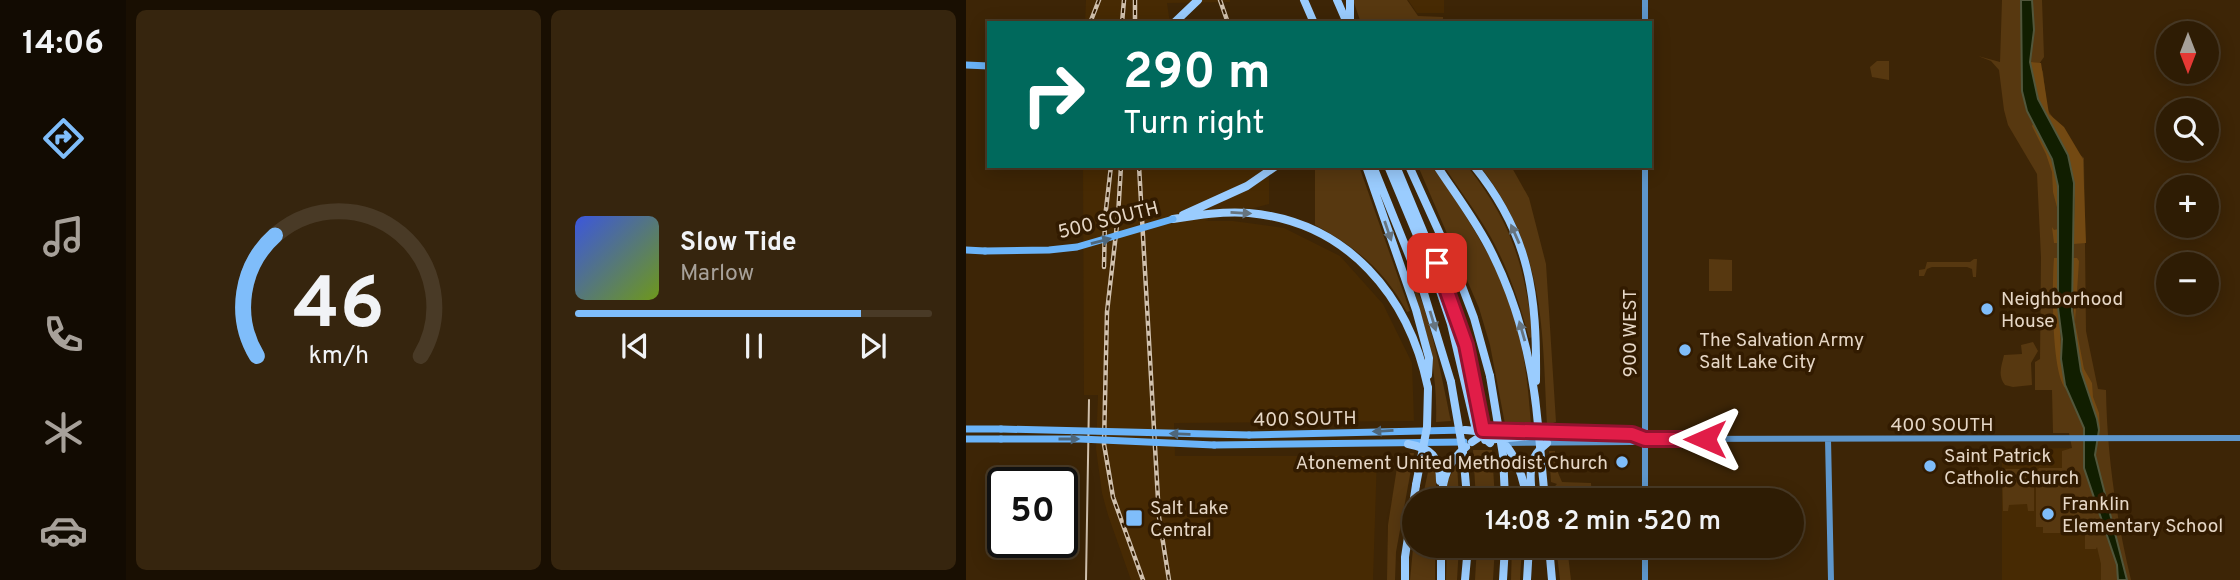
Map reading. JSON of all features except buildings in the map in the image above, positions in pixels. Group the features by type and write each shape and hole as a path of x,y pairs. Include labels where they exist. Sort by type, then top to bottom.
{"highway":[{"path":"1176,21 1198,0"},
{"path":"1336,0 1347,21"},
{"path":"1348,21 1350,0"},
{"path":"1305,2 1314,21"},
{"path":"1173,219 1234,192 1273,168"},
{"path":"1367,168 1416,310 1429,358 1427,427 1405,557 1405,580"},
{"path":"1374,168 1423,290 1451,382 1466,488"},
{"path":"1389,168 1439,288 1484,437 1520,471 1524,488"},
{"path":"1397,168 1459,322 1473,373 1484,437"},
{"path":"1410,168 1474,318 1490,376 1503,455 1504,488"},
{"path":"1438,168 1465,206 1492,254 1519,322 1536,398"},
{"path":"1476,168 1489,186 1520,244 1531,281 1536,325 1536,398 1544,488"},
{"path":"1173,219 1226,212 1272,216 1320,234 1348,251 1386,288 1403,314 1422,359 1428,388"},
{"path":"1465,430 1484,437 1565,433"},
{"path":"1443,488 1449,466 1461,452 1484,437"},
{"path":"1532,488 1531,460 1547,443"},
{"path":"1408,444 1426,448 1437,460 1440,488"},
{"path":"1441,558 1441,580"},
{"path":"1465,580 1467,558"},
{"path":"1503,580 1504,558"},
{"path":"1527,580 1529,558"},
{"path":"1550,558 1552,580"}],"main road":[{"path":"1645,0 1645,21"},
{"path":"966,65 987,65"},
{"name":"900 WEST","path":"1645,168 1645,488"},
{"name":"500 SOUTH","path":"966,250 1049,250 1077,247 1173,219"},
{"name":"400 SOUTH","path":"966,429 1249,435 1465,430"},
{"name":"400 SOUTH","path":"966,439 1248,445 1408,444 1565,433 1632,434 1645,439"},
{"name":"400 SOUTH","path":"1484,437 1547,443 1632,442 1645,439 2240,438"},
{"path":"1828,439 1831,580"},
{"path":"1645,558 1645,580"}],"shaded area":[{"path":"1086,0 1230,0 1167,3 1170,21 1085,21"},
{"path":"1353,0 1407,0 1418,16 1443,17 1443,21 1360,21"},
{"path":"1408,0 1444,0 1444,13 1417,13"},
{"path":"2002,0 2042,0 2044,57 2039,64 2043,72 2047,109 2084,158 2086,331 2098,389 2106,390 2113,486 2131,580 2101,580 2097,547 2085,549 2085,533 2043,533 2043,527 2036,527 2036,472 2039,468 2062,468 2062,451 2072,448 2069,433 2053,433 2052,390 2035,390 2035,362 2040,359 2041,257 2037,174 2008,125 1999,70 1991,61 1978,56 2000,62"},
{"path":"2021,0 2032,0 2034,30 2030,62 2038,99 2068,155 2074,183 2072,311 2081,371 2099,430 2095,455 2127,580 2118,580 2117,565 2084,468 2084,428 2065,385 2058,308 2058,186 2052,159 2027,111 2022,91"},
{"path":"1877,61 1889,61 1889,80 1872,77 1870,67"},
{"path":"2030,62 2041,63 2049,114 2064,127 2083,159 2086,243 2073,244 2075,200 2068,155 2038,99"},
{"path":"2033,124 2055,169 2059,215 2053,192 2052,172"},
{"path":"1083,168 1269,168 1269,204 1205,221 1233,221 1284,228 1340,256 1383,304 1412,363 1414,421 1174,423 1175,456 1377,456 1373,580 1131,580 1102,493 1096,449 1098,395 1084,395"},
{"path":"1315,168 1360,168 1410,311 1407,312 1389,284 1368,261 1315,225"},
{"path":"1419,168 1434,168 1476,232 1503,285 1522,348 1531,425 1505,424 1490,345 1479,308"},
{"path":"1445,168 1468,168 1506,226 1526,289 1533,337 1529,338 1515,292 1497,248"},
{"path":"1481,168 1512,168 1529,198 1546,264 1556,422 1547,425 1544,354 1536,290 1517,228"},
{"path":"2059,215 2059,243 2054,243 2052,227 2054,230 2058,229"},
{"path":"2054,258 2058,258 2060,340 2066,389 2061,380 2055,348"},
{"path":"2073,258 2079,261 2075,322 2084,369 2092,383 2093,397 2099,413 2100,430 2081,367 2075,324"},
{"path":"1709,259 1732,260 1732,291 1709,291"},
{"path":"1977,259 1976,277 1973,277 1972,269 1967,267 1932,267 1927,269 1924,276 1919,276 1919,270 1925,269 1927,262 1970,262"},
{"path":"1410,279 1423,304 1429,324 1451,421 1436,422 1430,349"},
{"path":"2033,342 2038,351 2031,363 2032,385 2005,385 2001,374 2004,355 2022,354 2021,345"},
{"name":"Franklin Elementary School","path":"2072,448 2086,485 2109,580 2002,580 2002,449"},
{"path":"1473,450 1492,450 1494,488 1475,488"},
{"path":"1549,451 1555,451 1556,468 1562,482 1591,483 1591,488 1553,488 1557,484 1551,482"},
{"path":"1406,453 1414,453 1408,488 1402,488 1402,519 1396,552 1395,580 1387,580 1388,525 1398,461"},
{"path":"1431,458 1436,473 1436,488 1425,488"},
{"path":"1457,463 1458,488 1447,488 1447,482"},
{"path":"2002,469 2030,469 2034,473 2034,511 2028,511 2027,504 2009,505 2008,511 2003,511"},
{"path":"1412,558 1435,558 1435,580 1410,580"},
{"path":"1447,558 1458,558 1457,580 1446,580"},
{"path":"1476,558 1494,558 1493,580 1475,580"},
{"path":"1512,558 1521,558 1520,580 1511,580"},
{"path":"1557,558 1568,558 1571,580 1560,580"}],"tram line":[{"path":"1086,580 1089,400"}],"railway":[{"path":"1091,21 1099,0"},
{"path":"1122,21 1124,0"},
{"path":"1135,0 1135,21"},
{"path":"1220,0 1227,21"},
{"path":"1104,267 1105,218 1111,168"},
{"path":"1121,168 1107,312 1104,444 1113,497 1143,580"},
{"path":"1139,168 1159,517 1169,580"}],"place":[{"name":"Neighborhood House","path":"1987,309"},
{"name":"The Salvation Army Salt Lake City","path":"1685,350"},
{"name":"Atonement United Methodist Church","path":"1622,462"},
{"name":"Saint Patrick Catholic Church","path":"1930,466"},
{"name":"Franklin Elementary School","path":"2048,514"},
{"name":"Salt Lake Central","path":"1134,518"}],"route":[{"path":"1437,263 1466,345 1483,430 1632,434 1645,439 1705,439"}]}
